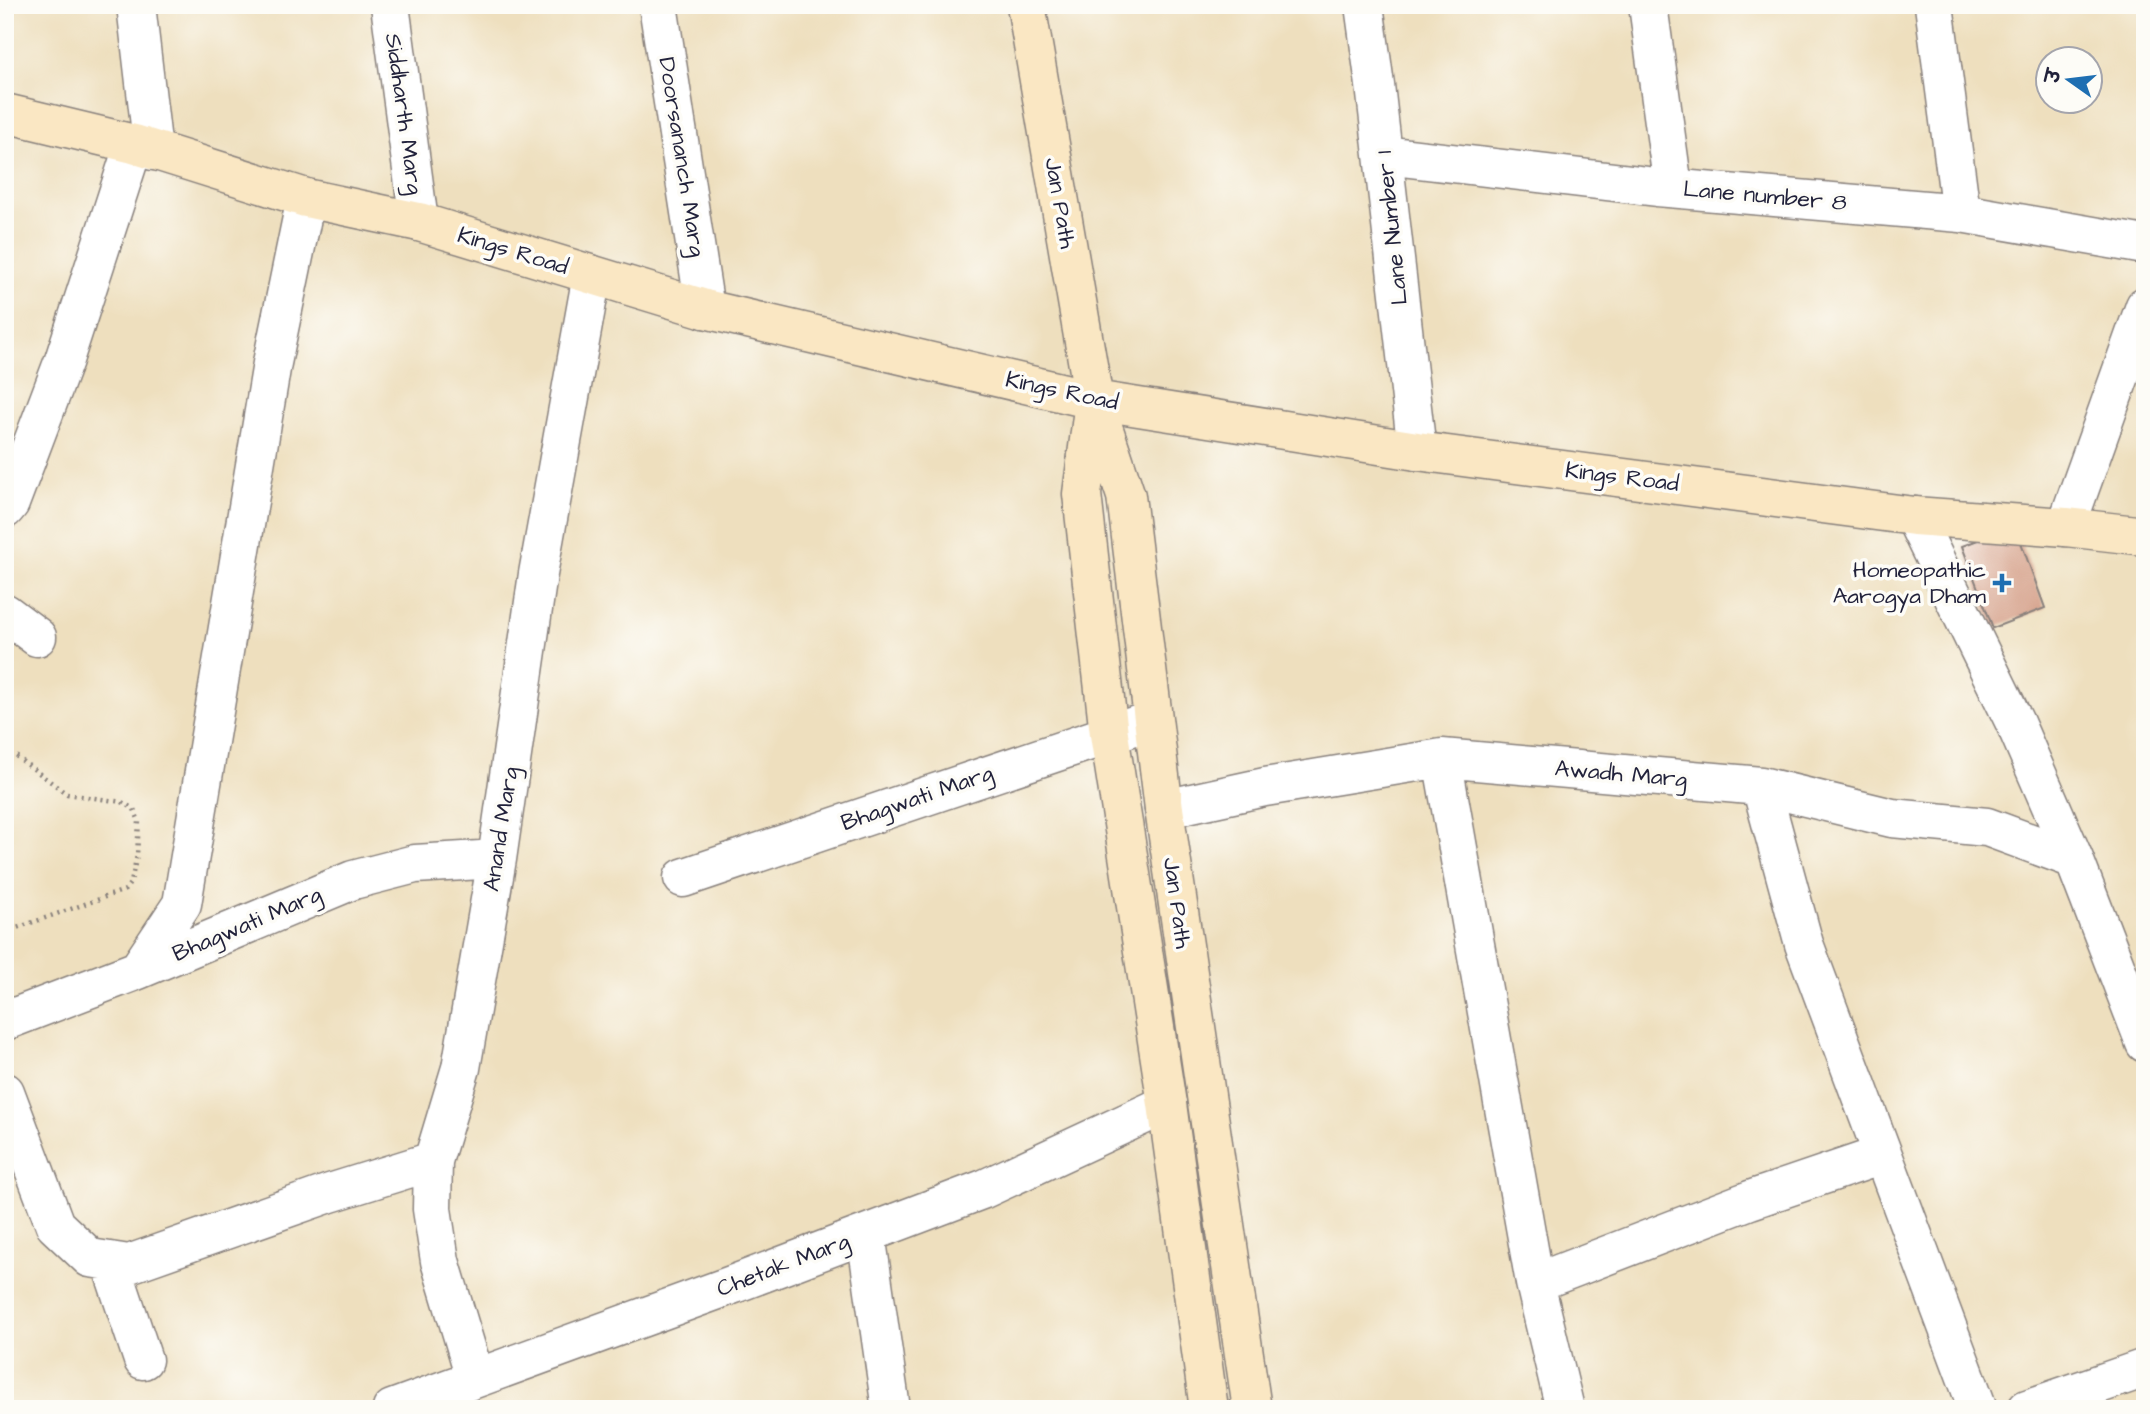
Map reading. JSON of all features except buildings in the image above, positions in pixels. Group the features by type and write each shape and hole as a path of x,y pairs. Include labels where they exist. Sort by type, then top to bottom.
{"street":[{"path":"5,509 10,503 144,147 136,5"},
{"name":"Siddharth Marg","path":"390,5 419,222"},
{"name":"Doorsananch Marg","path":"658,5 705,309"},
{"name":"Jan Path","path":"1026,5 1094,400 1126,496 1164,809 1252,1409"},
{"name":"Lane Number 1","path":"1364,5 1384,155 1417,451"},
{"path":"1648,5 1673,188"},
{"path":"1934,5 1961,213"},
{"name":"Kings Road","path":"5,113 144,147 306,198 419,222 705,309 1094,400 1417,451 1914,516 2066,527 2145,536"},
{"name":"Lane number 8","path":"1384,155 1673,188 1961,213 2145,245"},
{"path":"138,970 182,904 272,363 306,198"},
{"name":"Anand Marg","path":"475,1377 440,1261 432,1209 433,1161 461,1068 497,859 538,573 592,275"},
{"path":"2066,527 2145,306"},
{"name":"Jan Path","path":"1094,400 1082,494 1109,734 1167,1104 1209,1409"},
{"path":"1914,516 2015,723 2074,859 2145,1043"},
{"path":"5,613 37,637"},
{"name":"Bhagwati Marg","path":"683,878 1152,720"},
{"path":"1442,758 1535,1283 1565,1409"},
{"name":"Awadh Marg","path":"1164,809 1265,787 1442,758 1761,786 1892,817 1987,827 2074,859"},
{"path":"1761,786 1804,944 1978,1409"},
{"name":"Bhagwati Marg","path":"5,1021 138,970 353,880 415,864 497,859"},
{"path":"5,1092 55,1225 90,1258 129,1264 330,1193 433,1161"},
{"name":"Chetak Marg","path":"392,1409 984,1189 1167,1104"},
{"path":"1535,1283 1750,1200 1882,1155"},
{"path":"866,1234 891,1409"},
{"path":"110,1261 143,1360"},
{"path":"2027,1409 2145,1368"}],"path":[{"path":"5,748 67,794 122,802 134,809 139,821 137,856 131,882 125,890 5,932"}],"place":[{"name":"Homeopathic Aarogya Dham","path":"2002,583"}]}
